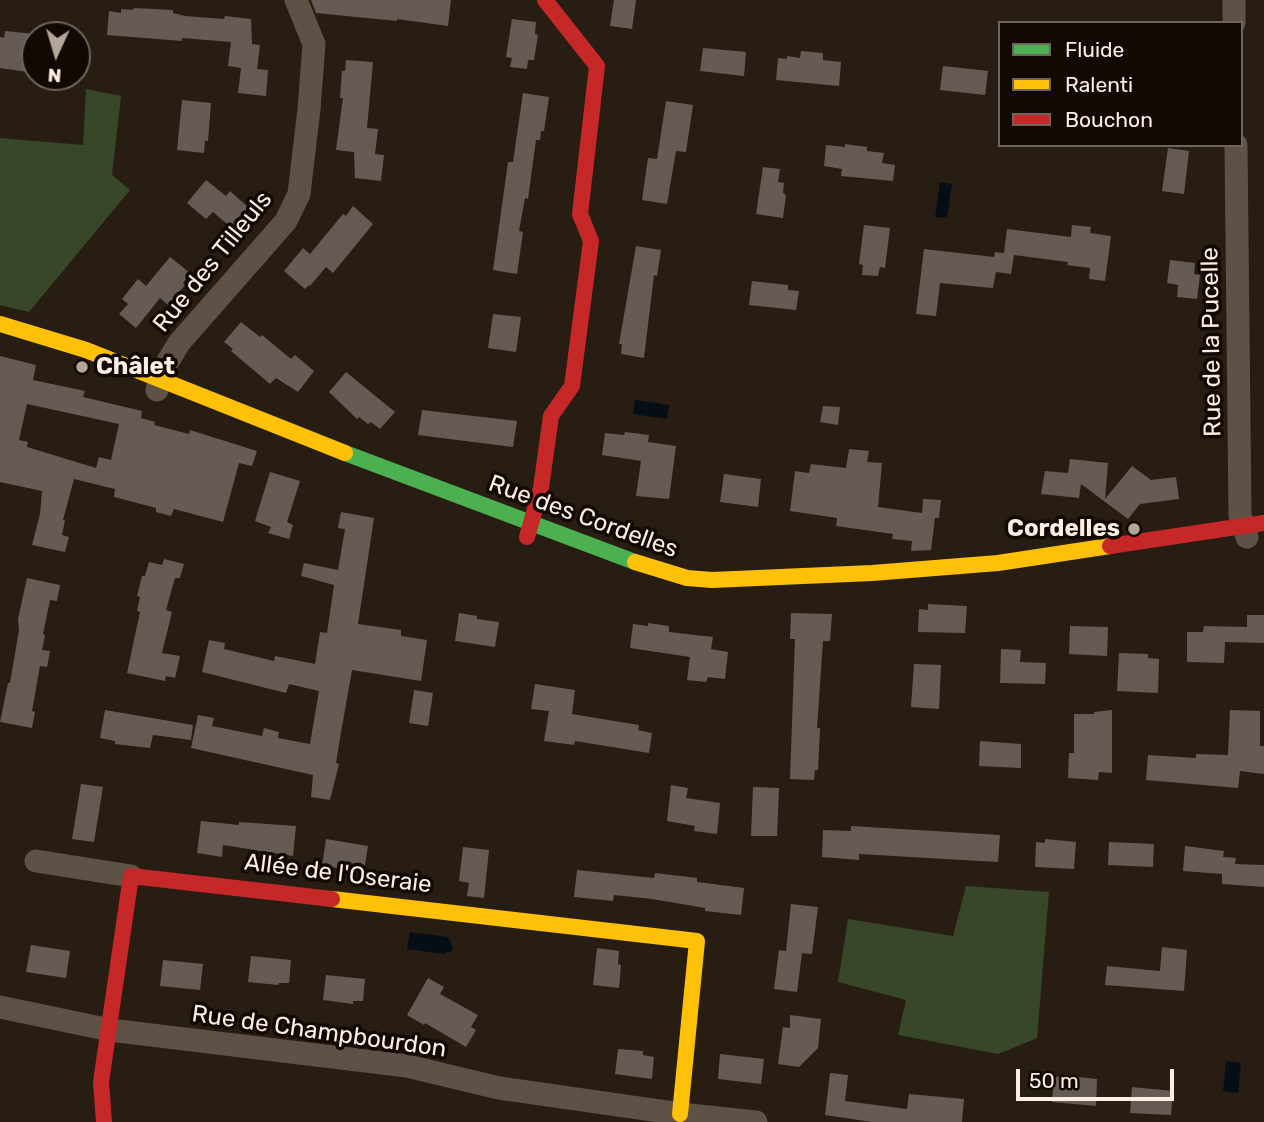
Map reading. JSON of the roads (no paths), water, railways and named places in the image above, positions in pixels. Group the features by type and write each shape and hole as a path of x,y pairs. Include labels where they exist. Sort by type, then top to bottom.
{"street":[{"name":"Rue des Tilleuls","path":"158,385 179,343 286,221 299,194 314,44 296,0"},
{"path":"530,531 541,488 551,416 572,386 591,241 580,214 597,66 545,0"},
{"path":"1234,0 1234,21"},
{"name":"Rue de la Pucelle","path":"1236,147 1240,516 1251,529"},
{"name":"Rue des Cordelles","path":"0,324 86,349 158,385 349,456 530,531 687,578 712,580 872,573 998,563 1251,529"},
{"name":"Allée de l'Oseraie","path":"36,861 131,877 697,942 680,1114"},
{"path":"104,1122 101,1082 131,877"},
{"name":"Rue de Champbourdon","path":"0,1006 110,1030 407,1066 499,1088 756,1122"}],"place":[{"name":"Châlet","path":"82,367"},
{"name":"Cordelles","path":"1134,529"}]}
